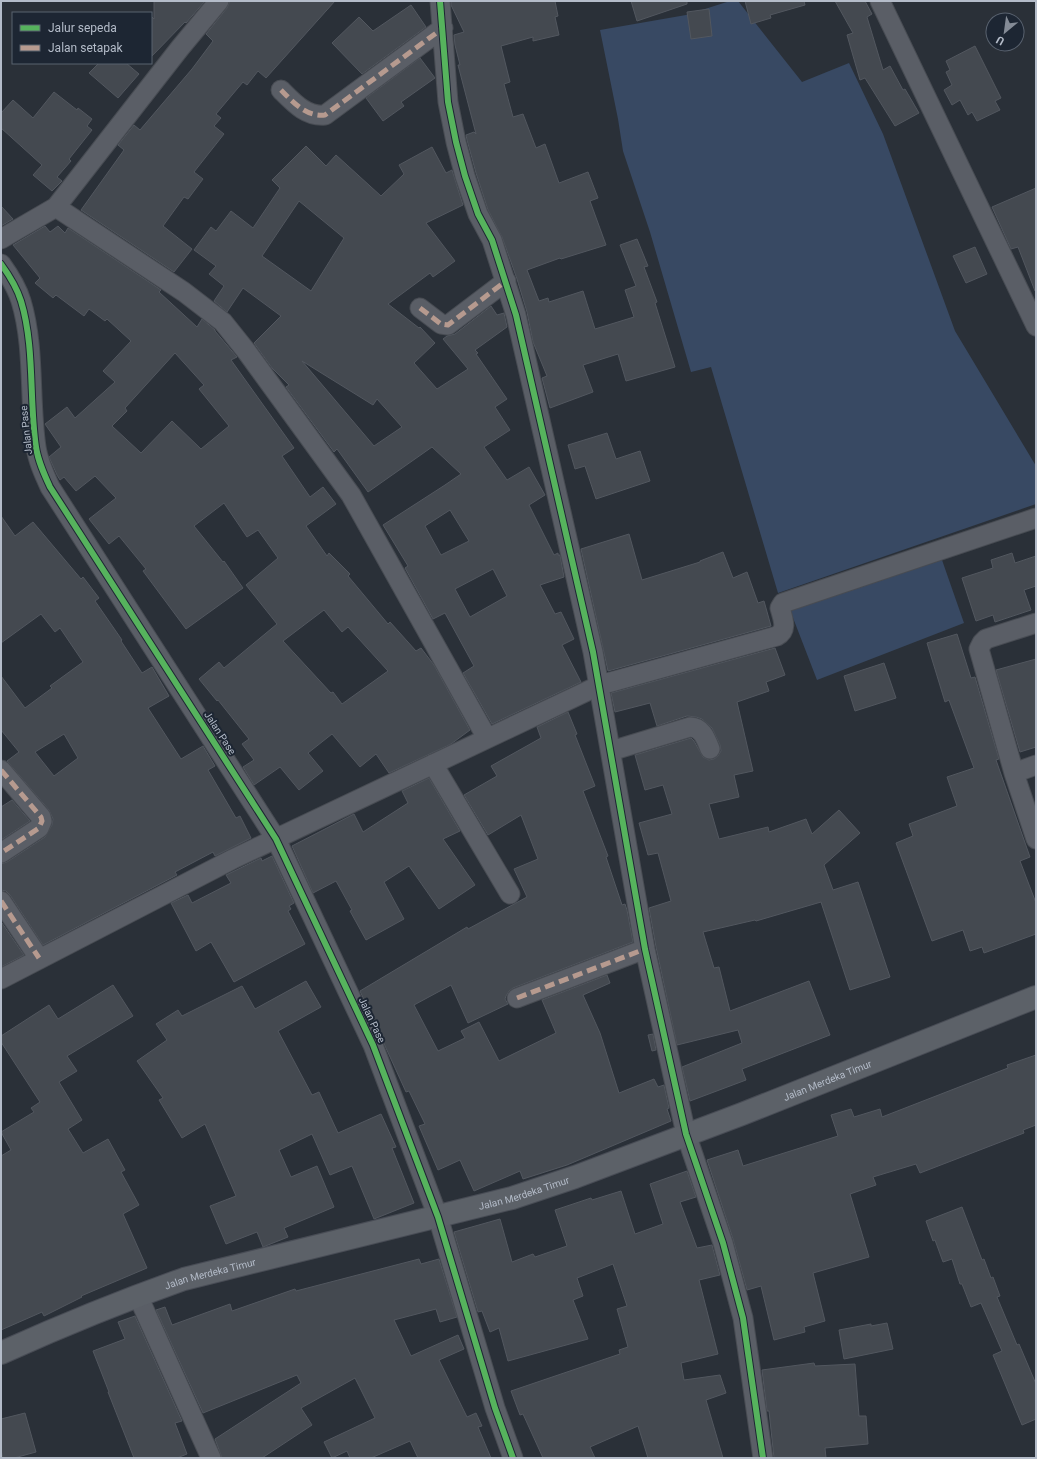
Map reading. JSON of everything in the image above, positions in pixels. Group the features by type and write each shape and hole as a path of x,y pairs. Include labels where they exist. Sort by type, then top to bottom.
{"main road":[{"name":"Jalan Merdeka Timur","path":"1,1353 46,1332 184,1279 512,1198 575,1177 897,1053 1036,997"}],"street":[{"path":"1,239 56,206 180,48 219,1"},
{"path":"440,1 448,102 456,142 478,214 492,240 516,315 600,685 645,950 686,1134 723,1243 743,1318 764,1458"},
{"path":"880,1 1036,326"},
{"path":"281,90 306,111 312,114 325,115 443,28"},
{"path":"56,206 184,292 223,322 351,495 487,738"},
{"name":"Jalan Pase","path":"1,264 10,278 20,300 26,322 36,448 42,469 50,487 276,839 373,1045 438,1217 495,1408 513,1458"},
{"path":"420,308 441,324 448,325 506,281"},
{"path":"1,979 39,958 226,863 600,685 777,636 784,631 780,608 783,603 1036,518"},
{"path":"1036,623 986,639 979,649 1014,773 1036,839"},
{"path":"611,751 690,727 695,727 702,731 710,749"},
{"path":"433,764 510,894"},
{"path":"1014,773 1036,765"},
{"path":"1,770 41,816 42,821 39,828 1,853"},
{"path":"1,901 39,958"},
{"path":"517,998 645,950"},
{"path":"138,1296 211,1458"}],"water":[{"path":"730,1 738,1 802,82 849,63 883,134 955,331 1036,466 1036,504 778,593 711,367 691,372 650,232 623,151 600,30 686,15"},
{"path":"942,560 964,623 817,680 790,610"}],"building":[{"path":"154,1 205,1 186,23 185,22 152,56 152,17 154,19"},
{"path":"230,1 335,1 266,78 258,71 247,85 243,82 216,114 221,118 214,126 224,134 194,172 203,179 188,199 184,197 163,226 192,249 174,272 81,210 124,150 118,145 134,125 140,130 192,69 213,41 206,34 227,8"},
{"path":"451,1 555,1 558,16 555,17 559,35 533,41 533,37 501,46 510,82 504,84 513,117 523,114 536,148 545,144 559,183 588,172 598,198 590,201 606,245 561,259 560,258 527,270 539,301 548,298 549,302 583,291 595,329 634,317 625,290 636,286 620,245 637,239 648,266 644,267 657,302 655,303 675,367 626,381 618,354 583,365 593,392 550,408 542,378 547,376 533,342 527,312 517,279 502,237 488,210 467,140 466,135 474,132 476,134 458,65 460,65 455,45 454,35 464,32 451,5"},
{"path":"631,1 687,1 687,4 637,21"},
{"path":"745,1 804,1 805,5 770,15 771,18 751,24"},
{"path":"835,1 865,1 872,14 867,17 883,70 890,66 903,90 905,89 919,113 895,126 865,78 860,80 847,35 853,33"},
{"path":"411,5 426,27 362,74 332,43 359,17 373,31"},
{"path":"709,9 712,36 691,39 687,12"},
{"path":"975,46 1001,98 995,101 1000,110 977,121 972,112 968,115 960,100 952,105 944,90 952,85 946,72 950,70 946,61"},
{"path":"420,58 435,78 401,102 404,106 383,121 366,98"},
{"path":"98,64 127,64 139,74 118,98 89,73"},
{"path":"54,92 77,110 78,108 92,119 87,126 92,130 69,159 71,161 57,177 62,181 52,191 33,175 42,165 1,128 1,113 13,100 33,118"},
{"path":"306,146 326,166 336,155 381,196 404,174 399,165 432,147 446,173 452,170 463,205 426,223 455,261 433,277 430,273 388,304 419,328 420,327 435,343 414,363 437,389 468,369 443,339 447,336 455,334 491,306 497,315 504,313 507,327 475,350 478,353 476,354 507,399 495,407 510,430 484,447 507,480 529,467 545,495 529,505 554,555 558,553 558,555 560,555 564,577 540,585 555,614 561,612 574,639 562,645 581,682 492,724 463,673 474,666 445,613 433,619 405,568 408,566 383,525 461,474 432,447 368,492 337,449 334,452 286,387 289,385 272,368 254,343 281,316 243,288 227,312 214,301 224,286 209,274 216,266 194,250 211,227 216,231 231,211 253,228 280,188 272,180","holes":["299,201 344,238 311,291 262,256","302,361 373,405 377,399 402,427 374,446","450,510 469,541 441,555 425,526","493,569 507,596 470,617 455,589"]},
{"path":"1036,188 1035,291 1018,247 1011,249 992,207"},
{"path":"1,206 13,219 1,226"},
{"path":"45,226 50,232 58,226 65,233 68,228 161,290 159,292 197,327 202,319 215,330 237,357 231,360 294,448 282,456 310,497 323,487 336,504 306,526 327,556 329,553 350,574 348,576 388,624 390,622 416,651 421,648 434,665 470,730 451,744 389,773 376,754 360,767 332,734 308,753 323,771 299,790 280,767 254,785 243,767 254,760 242,744 249,739 199,679 219,662 224,668 277,624 246,585 278,558 258,530 247,537 224,503 194,526 223,562 224,561 243,588 186,629 143,571 146,569 119,536 109,544 89,519 116,498 95,476 76,491 64,477 60,480 49,457 61,447 45,424 67,407 75,418 115,382 103,371 131,341 107,319 105,321 89,309 84,316 56,295 53,298 35,283 40,278 13,245","holes":["175,353 204,385 199,389 229,426 201,449 172,421 141,453 112,426 127,411 125,408","324,610 342,632 348,627 388,671 342,704 333,692 331,693 283,641"]},
{"path":"975,247 987,274 966,283 953,256"},
{"path":"607,433 616,459 640,451 650,481 596,499 585,466 575,469 568,445"},
{"path":"1,516 15,536 33,522 81,579 83,577 99,598 95,601 122,640 121,641 142,673 152,667 169,696 148,708 181,759 203,746 215,766 208,770 236,818 240,816 251,838 215,856 213,852 175,872 177,875 43,945 10,895 6,891 1,890 1,864 7,862 45,837 52,825 53,819 49,810 7,761 19,752 1,730 1,676 25,708 52,688 50,686 83,662 60,628 55,632 41,614 1,643","holes":["64,734 78,758 54,776 35,752"]},
{"path":"629,534 642,580 700,562 723,552 733,578 747,572 758,603 764,601 771,626 608,671 581,549"},
{"path":"1012,553 1015,563 1036,556 1036,586 1024,590 1031,610 995,622 993,615 976,621 962,578 993,568 991,560"},
{"path":"957,634 971,678 975,677 999,759 996,760 1030,857 1020,861 1036,903 1036,934 984,953 982,947 970,951 963,930 932,941 896,843 913,836 909,824 957,806 947,777 974,768 949,700 945,702 927,643"},
{"path":"775,648 785,675 766,682 769,691 737,702 753,771 734,775 739,797 709,804 719,839 768,827 769,832 806,819 812,834 839,810 860,833 824,865 833,890 858,882 890,977 850,990 821,902 756,921 703,932 714,968 719,967 730,1011 809,981 830,1035 742,1069 746,1080 690,1101 682,1067 742,1043 738,1030 677,1045 649,908 671,901 658,853 648,855 639,823 672,814 663,785 645,790 635,755 691,738 703,757 709,760 718,756 721,751 720,745 712,728 702,719 687,716 657,726 650,703 615,712 611,693"},
{"path":"1036,659 1036,747 1020,752 996,670"},
{"path":"884,663 896,698 855,711 844,676"},
{"path":"568,712 577,734 575,735 595,786 583,791 608,856 606,857 622,905 625,904 627,910 633,942 513,988 509,991 505,999 508,1004 468,1023 451,985 414,1005 438,1051 465,1038 461,1031 479,1022 499,1061 556,1033 542,1000 607,975 610,983 583,995 600,1033 619,1093 654,1079 658,1087 664,1085 669,1108 667,1109 671,1121 567,1165 523,1179 520,1171 474,1191 460,1160 438,1170 419,1126 425,1124 409,1091 406,1092 360,991 467,927 468,929 527,897 514,869 538,859 521,815 488,835 464,795 497,776 491,766 541,738 537,727"},
{"path":"429,778 460,831 443,839 475,885 439,909 409,866 384,882 404,919 366,940 336,881 313,893 292,846 354,814 363,832 408,803 402,791"},
{"path":"12,800 30,821 1,840 1,807"},
{"path":"272,856 294,903 289,906 291,909 288,911 305,944 234,982 211,942 196,951 171,903 188,895 192,903 231,883 226,875 261,858 262,861"},
{"path":"1,923 24,955 1,967"},
{"path":"306,981 321,1007 278,1031 312,1095 319,1092 338,1133 381,1114 396,1147 392,1148 414,1203 374,1219 352,1166 330,1175 312,1134 279,1150 291,1177 317,1166 334,1207 284,1228 288,1237 263,1247 257,1232 226,1244 210,1206 236,1196 205,1124 182,1138 159,1100 163,1098 137,1061 167,1040 156,1024 178,1010 182,1016 242,986 255,1009"},
{"path":"113,985 133,1016 67,1056 77,1071 59,1082 82,1120 68,1129 83,1153 108,1139 125,1170 121,1172 139,1205 123,1214 147,1268 81,1296 82,1297 44,1316 42,1312 1,1330 1,1156 11,1150 1,1132 34,1112 31,1108 40,1102 1,1042 1,1036 49,1005 58,1019"},
{"path":"653,1034 656,1050 652,1051 648,1035"},
{"path":"1036,1055 1036,1125 1023,1130 1024,1133 920,1173 916,1164 873,1177 876,1185 850,1194 869,1257 813,1273 825,1321 804,1327 805,1332 774,1340 761,1286 747,1290 733,1239 707,1160 738,1150 743,1166 838,1136 831,1115 851,1109 854,1117 880,1109 882,1117 1008,1068 1007,1065"},
{"path":"687,1171 696,1197 680,1202 697,1248 712,1245 720,1275 699,1280 718,1354 681,1363 684,1380 720,1375 726,1393 706,1400 723,1458 648,1458 638,1426 590,1447 595,1458 543,1458 523,1414 520,1415 511,1391 620,1354 619,1350 628,1347 617,1309 627,1306 613,1264 577,1278 583,1296 573,1300 588,1339 508,1361 499,1328 490,1332 482,1311 478,1312 454,1232 500,1219 512,1262 533,1254 535,1257 567,1246 555,1210 591,1198 592,1200 621,1191 635,1234 663,1224 650,1184"},
{"path":"962,1207 982,1260 984,1259 991,1278 993,1277 1000,1296 997,1297 1017,1345 1019,1344 1036,1384 1036,1419 1022,1425 993,1355 1002,1351 981,1303 971,1307 962,1284 960,1284 952,1259 943,1262 926,1221"},
{"path":"419,1259 421,1264 439,1259 457,1317 440,1322 436,1309 394,1320 411,1356 458,1335 464,1349 439,1360 467,1417 476,1413 482,1426 478,1427 491,1458 418,1458 410,1441 371,1458 350,1458 347,1451 332,1458 324,1442 375,1418 355,1378 301,1408 312,1425 262,1458 222,1458 215,1439 301,1383 297,1375 203,1413 156,1310 165,1307 172,1325 230,1304 232,1311 295,1289 296,1291"},
{"path":"135,1316 182,1421 175,1423 187,1454 177,1458 134,1458 93,1351 125,1339 118,1322"},
{"path":"887,1323 893,1349 844,1359 839,1330 871,1324 871,1326"},
{"path":"814,1363 815,1366 855,1364 859,1416 866,1416 868,1444 825,1448 826,1458 774,1458 769,1411 767,1411 762,1370"},
{"path":"25,1413 36,1452 14,1458 3,1458 1,1450 1,1419"}],"marked path":[{"path":"281,90 300,108 312,114 325,115 443,28"},
{"path":"420,308 441,324 448,325 506,281"},
{"path":"1,770 41,817 42,821 39,828 1,853"},
{"path":"1,901 39,958"},
{"path":"517,998 645,949"}],"cycle path":[{"path":"440,1 448,102 456,142 465,176 478,214 492,240 516,315 593,652 645,949 686,1134 723,1243 743,1318 763,1458"},
{"path":"1,264 17,291 25,319 30,355 36,447 50,487 276,839 373,1045 438,1217 495,1408 513,1458"}]}
